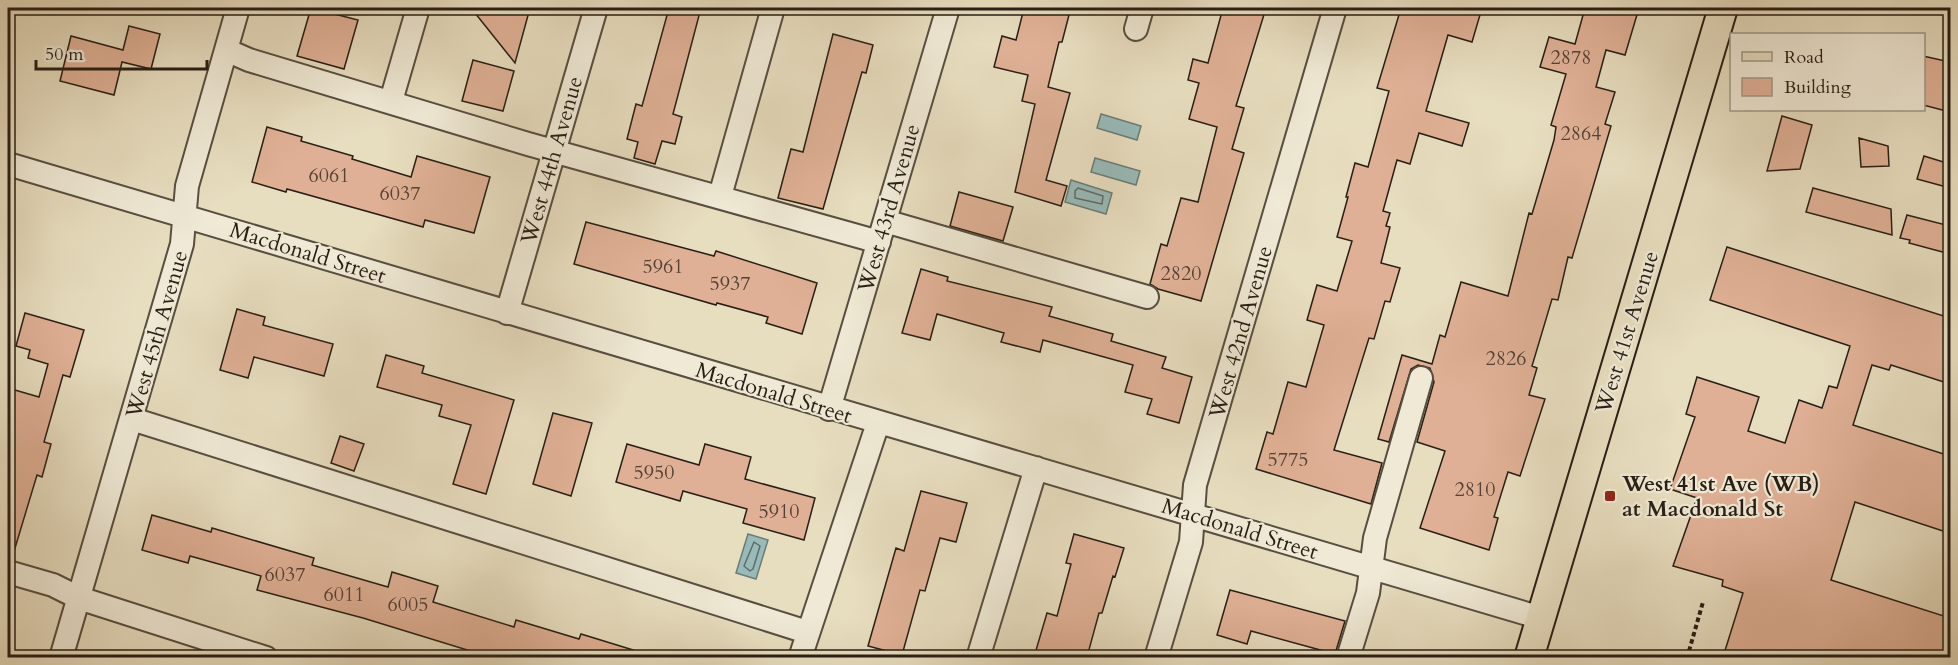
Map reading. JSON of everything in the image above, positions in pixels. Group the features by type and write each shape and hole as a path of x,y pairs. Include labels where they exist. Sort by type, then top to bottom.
{"main road":[{"name":"West 41st Avenue","path":"1529,657 1723,8"}],"street":[{"name":"West 45th Avenue","path":"61,657 182,244 187,186 238,8"},
{"path":"391,101 418,8"},
{"name":"West 44th Avenue","path":"507,313 596,8"},
{"path":"720,196 773,8"},
{"name":"West 43rd Avenue","path":"829,409 948,8"},
{"name":"West 42nd Avenue","path":"1156,657 1191,542 1195,484 1335,8"},
{"path":"226,50 249,60 554,151 720,196 882,232 1147,297"},
{"name":"Macdonald Street","path":"8,164 1541,618"},
{"path":"1348,657 1368,593 1375,538 1421,378"},
{"path":"132,419 807,632"},
{"path":"800,657 878,423"},
{"path":"978,657 1036,468"},
{"path":"8,572 53,585 79,598 266,657"}],"path":[{"path":"1687,657 1702,602"}],"water":[{"path":"1101,114 1141,126 1137,140 1097,128"},
{"path":"1095,158 1140,171 1136,185 1091,172"},
{"path":"1071,180 1112,193 1106,214 1065,202"},
{"path":"748,534 768,540 756,579 736,573"}],"building":[{"path":"311,8 358,20 344,69 297,56"},
{"path":"471,8 530,8 515,63"},
{"path":"669,8 701,8 673,114 682,117 675,144 662,141 655,164 634,158 638,142 627,139 636,104 642,106"},
{"path":"1024,8 1038,8 1069,15 1062,42 1059,42 1048,87 1070,93 1046,180 1067,186 1061,206 1015,192 1035,104 1022,101 1028,75 994,67 1002,36 1016,40"},
{"path":"1223,8 1266,8 1236,106 1244,108 1232,149 1244,153 1201,301 1158,289 1150,284 1161,244 1167,246 1181,198 1198,202 1217,127 1189,119 1199,83 1188,80 1193,59 1208,63"},
{"path":"1401,8 1482,8 1472,42 1448,35 1426,111 1469,123 1462,146 1419,133 1410,164 1397,160 1383,211 1390,213 1386,226 1390,227 1381,263 1400,268 1390,302 1385,301 1374,339 1369,338 1334,450 1382,463 1371,504 1256,469 1267,432 1273,434 1288,382 1306,387 1324,325 1307,320 1317,285 1337,291 1352,241 1337,237 1348,197 1346,197 1355,163 1368,167 1389,91 1377,88"},
{"path":"1585,8 1639,8 1625,55 1606,50 1596,87 1615,92 1605,124 1611,126 1572,258 1568,257 1558,300 1552,299 1532,366 1537,368 1529,395 1545,399 1520,476 1508,472 1494,517 1498,518 1489,550 1420,528 1445,451 1417,442 1434,382 1430,368 1418,365 1411,369 1389,442 1378,439 1402,355 1432,364 1440,335 1445,337 1461,282 1508,296 1529,213 1532,214 1554,140 1556,127 1551,125 1566,74 1540,67 1549,37 1575,44"},
{"path":"129,26 160,34 151,69 122,62 114,95 60,81 71,36 123,50"},
{"path":"833,34 873,45 866,73 862,72 823,209 778,198 791,149 803,152"},
{"path":"1925,56 1950,62 1950,112 1925,106"},
{"path":"473,60 514,71 503,111 462,101"},
{"path":"1782,116 1812,125 1800,169 1767,171"},
{"path":"267,127 302,137 301,141 353,156 352,159 411,177 417,156 490,177 474,233 425,220 423,227 287,189 286,192 252,182"},
{"path":"1859,138 1888,146 1889,166 1861,167"},
{"path":"1924,156 1950,164 1950,188 1917,179"},
{"path":"1813,188 1891,209 1892,235 1806,212"},
{"path":"959,192 1013,207 1003,241 950,226"},
{"path":"1907,215 1950,226 1950,254 1909,243 1910,240 1900,238"},
{"path":"586,222 714,256 716,251 817,283 802,334 766,323 768,317 717,303 716,305 574,264"},
{"path":"1727,247 1950,318 1950,384 1891,365 1889,370 1872,365 1853,425 1950,456 1950,517 1946,532 1855,502 1831,580 1950,618 1950,657 1723,657 1743,593 1722,586 1723,580 1673,566 1697,498 1670,489 1695,417 1686,414 1697,377 1759,397 1748,431 1785,443 1799,400 1822,408 1829,386 1837,388 1850,346 1710,300"},
{"path":"921,269 948,277 947,281 1052,307 1049,316 1113,334 1111,341 1166,357 1162,368 1192,377 1179,423 1147,414 1152,399 1125,392 1133,365 1043,340 1040,352 1001,342 1004,333 937,314 930,340 902,333"},
{"path":"237,309 265,317 263,325 333,344 324,376 254,357 248,378 220,370"},
{"path":"25,313 84,330 70,377 63,375 44,442 51,444 42,477 37,475 12,558 8,557 8,388 39,397 48,364 28,358 30,350 16,346"},
{"path":"386,355 424,366 422,373 514,400 486,494 453,484 471,425 439,416 442,405 377,387"},
{"path":"553,413 592,423 571,496 533,484"},
{"path":"340,436 364,444 354,471 331,463"},
{"path":"627,444 699,465 705,444 751,457 745,479 815,498 804,540 743,523 747,509 683,491 680,501 616,482"},
{"path":"921,491 967,503 956,542 940,538 925,591 920,590 902,655 868,646 896,548 904,551"},
{"path":"152,515 211,532 212,528 314,558 312,565 388,587 392,572 438,586 433,602 514,627 516,620 579,639 581,634 643,653 642,657 490,657 363,618 257,590 261,576 190,556 188,563 142,550"},
{"path":"1074,534 1124,548 1115,577 1113,576 1102,613 1099,613 1087,657 1034,657 1047,613 1057,616 1071,564 1066,563"},
{"path":"1230,590 1345,621 1335,654 1251,631 1247,644 1217,635"}],"place":[{"name":"West 41st Ave (WB) at Macdonald St","path":"1610,496"}]}
